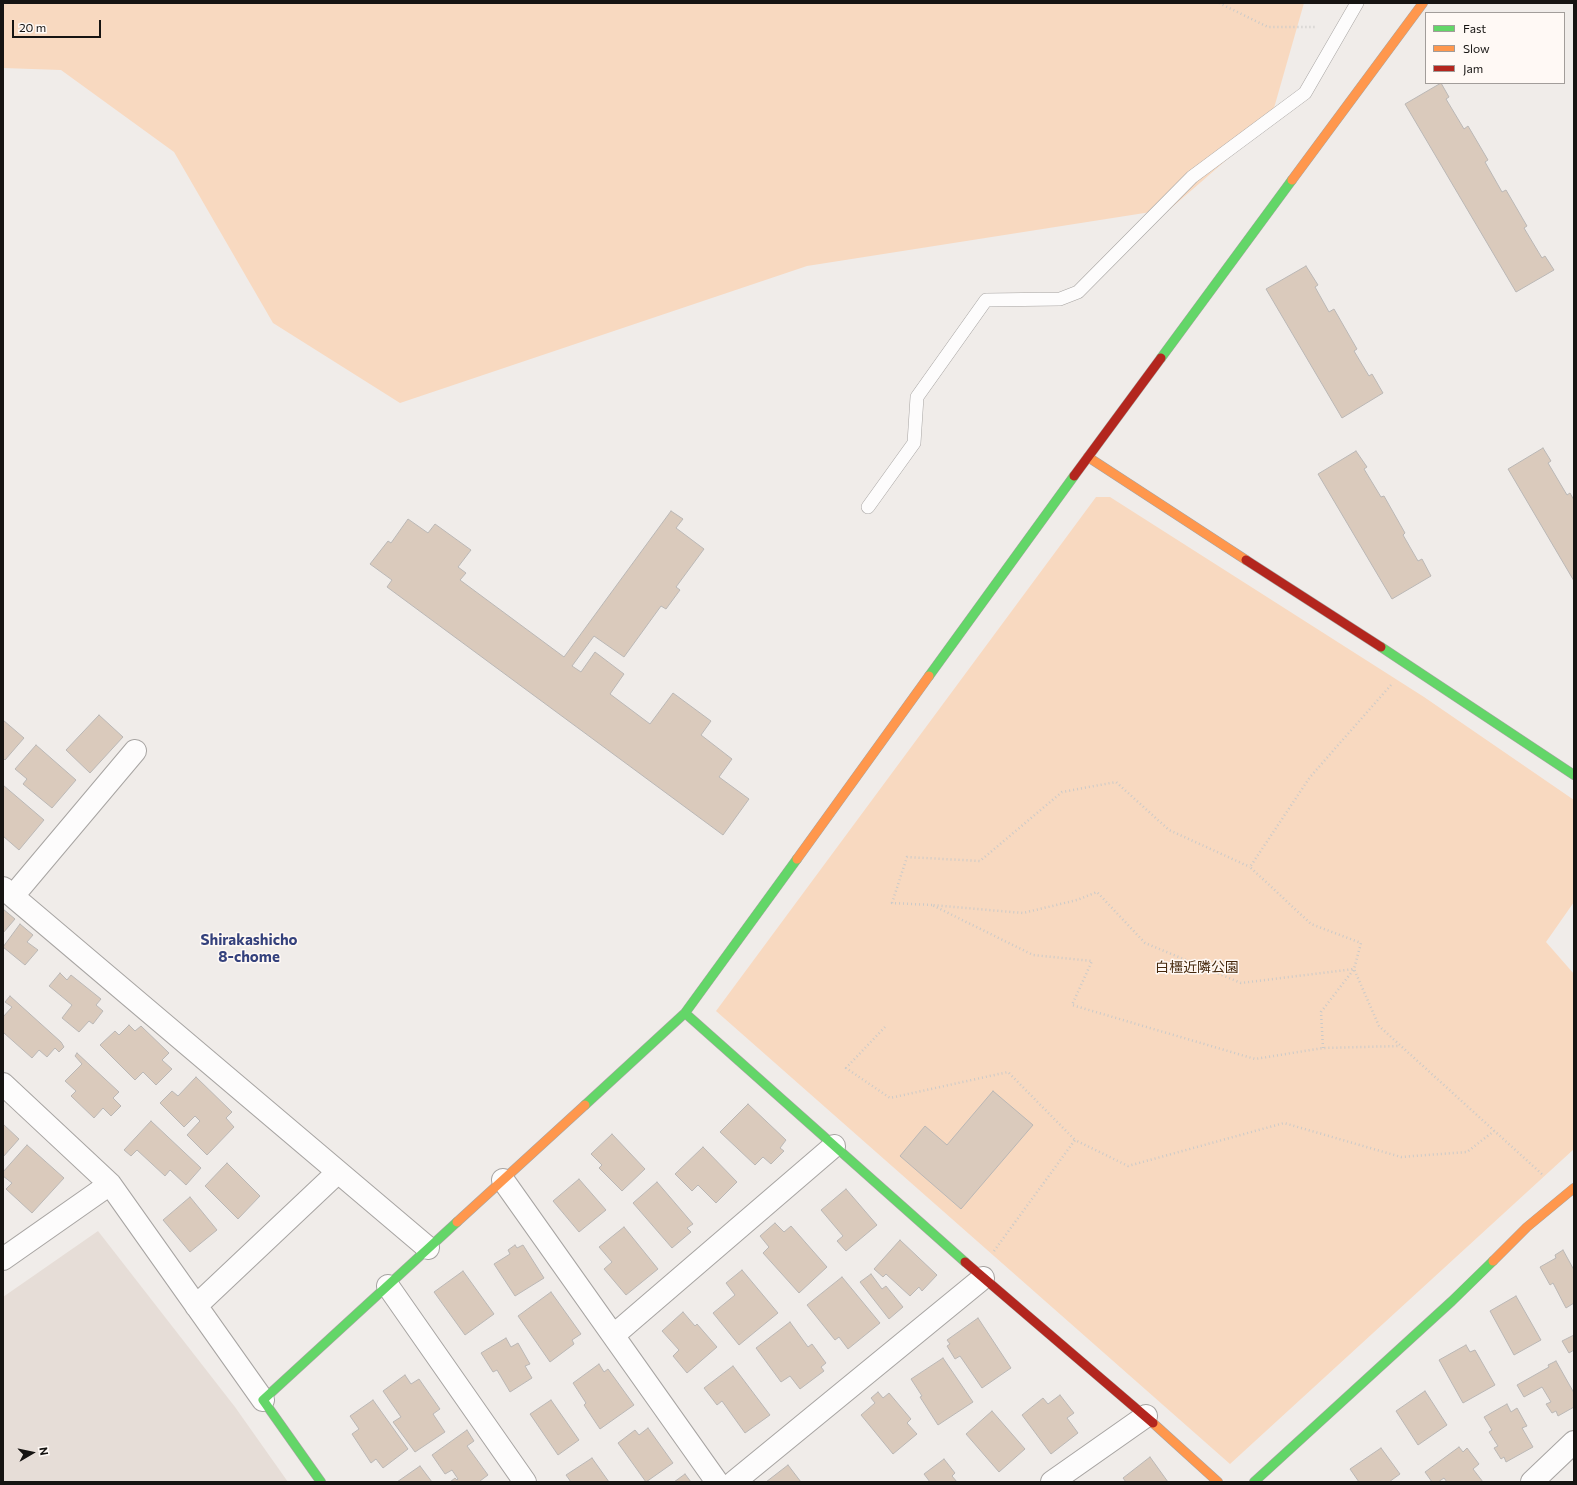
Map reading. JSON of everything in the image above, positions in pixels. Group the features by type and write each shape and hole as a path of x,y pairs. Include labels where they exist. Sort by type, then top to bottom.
{"street":[{"path":"263,1400 685,1013 1088,457 1423,3"},
{"path":"1088,457 1574,774"},
{"path":"135,750 8,892 428,1248"},
{"path":"685,1013 983,1278 1146,1416 1218,1482"},
{"path":"3,1084 110,1184 321,1482"},
{"path":"614,1335 834,1146"},
{"path":"196,1306 338,1172"},
{"path":"502,1180 614,1335 717,1482"},
{"path":"4,1257 110,1184"},
{"path":"1254,1482 1452,1301 1527,1227 1574,1188"},
{"path":"734,1482 983,1278"},
{"path":"388,1286 525,1482"},
{"path":"1052,1482 1146,1416"},
{"path":"1532,1482 1574,1442"}],"lane":[{"path":"868,507 914,443 917,397 986,300 1060,299 1078,292 1192,177 1305,92 1357,3"}],"path":[{"path":"1219,3 1268,27 1343,28"},
{"path":"1250,867 1310,777 1409,665"},
{"path":"1323,1048 1321,1012 1354,970 1361,943 1311,924 1250,867 1169,830 1116,782 1062,792 980,861 907,857 892,903 1023,913 1077,900 1097,892 1145,943 1242,983 1354,970"},
{"path":"932,905 1033,955 1092,961 1072,1005 1255,1059 1323,1048 1400,1046"},
{"path":"1354,970 1379,1026 1544,1176"},
{"path":"885,1027 846,1068 890,1098 1008,1072 1075,1140 1128,1166 1284,1123 1401,1157 1467,1152 1494,1131"},
{"path":"992,1254 1075,1140"}],"shaded area":[{"path":"98,1231 235,1407 288,1482 3,1482 3,1297"}],"green space":[{"path":"3,3 1304,3 1270,122 1170,209 807,266 400,403 273,323 174,152 61,70 3,68"},
{"name":"白橿近隣公園","path":"1096,497 1110,497 1424,697 1574,800 1574,902 1546,942 1574,974 1574,1149 1230,1464 716,1011"}],"building":[{"path":"1442,84 1449,97 1446,99 1464,129 1468,126 1488,160 1485,162 1502,192 1506,190 1527,226 1524,228 1542,258 1545,256 1554,270 1516,292 1405,104"},
{"path":"1306,266 1318,285 1315,287 1329,312 1334,309 1357,349 1354,351 1369,376 1372,374 1383,393 1342,418 1266,289"},
{"path":"1543,448 1551,461 1548,463 1567,495 1570,493 1574,500 1574,581 1508,469"},
{"path":"1356,451 1367,467 1364,469 1381,497 1384,496 1405,533 1403,535 1418,561 1422,559 1431,576 1392,599 1318,474"},
{"path":"671,511 683,519 676,528 704,549 676,587 680,590 666,609 661,606 624,657 594,636 572,666 581,672 595,652 624,674 610,694 650,724 673,693 711,721 701,735 732,759 719,777 749,799 723,835 387,587 392,580 370,564 388,541 391,543 408,519 428,533 435,524 471,550 458,567 466,573 460,580 564,657"},
{"path":"99,715 123,737 90,773 66,750"},
{"path":"3,720 24,738 5,760 3,758"},
{"path":"36,745 76,780 52,808 23,784 27,779 15,769"},
{"path":"3,785 44,820 19,850 3,836"},
{"path":"3,909 15,919 3,933"},
{"path":"20,924 33,935 27,942 38,950 25,965 3,947"},
{"path":"60,973 67,980 71,975 101,999 96,1005 103,1011 93,1024 89,1021 79,1032 62,1018 72,1005 49,986"},
{"path":"10,996 61,1042 64,1047 59,1052 55,1048 47,1057 39,1050 32,1058 4,1033 3,1034 3,1017 12,1007 5,1002"},
{"path":"129,1025 135,1031 141,1026 169,1053 162,1060 172,1069 156,1085 143,1072 135,1080 100,1045 115,1031 119,1035"},
{"path":"77,1053 119,1092 113,1098 121,1106 111,1116 103,1108 94,1118 71,1096 76,1091 65,1081 82,1064 75,1056"},
{"path":"196,1077 232,1112 226,1118 234,1127 207,1155 187,1135 200,1121 195,1116 184,1127 160,1103 172,1091 178,1096"},
{"path":"993,1091 1033,1125 961,1209 900,1156 925,1126 947,1145"},
{"path":"748,1104 786,1140 780,1148 784,1151 771,1164 763,1157 755,1165 720,1132"},
{"path":"151,1121 201,1168 186,1185 170,1170 165,1176 137,1150 131,1156 124,1150"},
{"path":"3,1124 19,1139 3,1157"},
{"path":"612,1134 645,1169 622,1191 599,1168 602,1165 591,1154"},
{"path":"27,1145 64,1178 32,1213 6,1189 12,1183 3,1176 3,1172"},
{"path":"703,1147 737,1182 716,1203 698,1185 692,1191 675,1174"},
{"path":"227,1163 260,1196 238,1219 205,1186"},
{"path":"579,1179 606,1210 579,1232 553,1201"},
{"path":"657,1182 693,1224 687,1228 691,1232 672,1248 633,1203"},
{"path":"846,1189 877,1225 846,1251 837,1241 843,1236 821,1210"},
{"path":"190,1197 217,1230 190,1252 163,1220"},
{"path":"775,1223 784,1232 791,1226 827,1267 799,1293 763,1253 769,1247 760,1236"},
{"path":"624,1227 658,1269 626,1295 604,1269 612,1262 599,1247"},
{"path":"900,1240 937,1275 922,1291 919,1287 910,1296 886,1274 883,1277 874,1269"},
{"path":"515,1245 517,1248 523,1245 544,1278 515,1296 494,1264 510,1254 508,1250"},
{"path":"1563,1250 1574,1270 1574,1303 1566,1308 1553,1283 1550,1285 1540,1267 1556,1258 1555,1255"},
{"path":"742,1270 778,1313 739,1345 713,1313 735,1295 726,1283"},
{"path":"463,1271 494,1314 465,1335 434,1292"},
{"path":"871,1274 882,1289 886,1286 903,1307 889,1319 860,1282"},
{"path":"842,1277 880,1323 848,1349 839,1337 835,1340 807,1305"},
{"path":"551,1292 581,1334 572,1340 574,1344 550,1362 518,1316"},
{"path":"1516,1296 1541,1340 1514,1355 1490,1311"},
{"path":"683,1312 695,1326 697,1324 717,1347 687,1373 673,1356 679,1350 662,1331"},
{"path":"978,1318 1011,1368 982,1388 960,1356 955,1359 947,1346 950,1344 947,1340"},
{"path":"790,1322 808,1347 812,1344 826,1363 821,1367 824,1371 800,1389 790,1376 781,1382 756,1348"},
{"path":"1574,1335 1574,1350 1569,1353 1562,1341"},
{"path":"506,1338 511,1347 518,1343 530,1364 525,1366 532,1378 510,1392 497,1370 493,1372 481,1353"},
{"path":"1466,1345 1470,1352 1475,1350 1495,1385 1463,1403 1439,1360"},
{"path":"943,1358 973,1402 938,1425 920,1397 922,1396 911,1379"},
{"path":"1556,1361 1574,1393 1574,1407 1558,1416 1556,1411 1552,1413 1546,1404 1551,1402 1542,1387 1524,1397 1517,1385 1549,1367 1548,1365"},
{"path":"599,1364 604,1372 608,1369 634,1405 600,1429 584,1405 586,1403 573,1383"},
{"path":"733,1366 770,1415 745,1433 722,1401 717,1405 704,1388"},
{"path":"405,1375 411,1384 419,1379 440,1409 433,1414 445,1432 415,1452 393,1422 401,1417 383,1391"},
{"path":"1425,1391 1447,1425 1418,1445 1396,1411"},
{"path":"878,1392 883,1398 889,1393 911,1419 907,1423 917,1434 893,1454 861,1415 875,1403 871,1398"},
{"path":"1060,1395 1074,1413 1067,1418 1078,1433 1051,1454 1022,1415 1043,1398 1048,1404"},
{"path":"373,1400 408,1449 383,1468 376,1459 371,1463 352,1434 359,1429 350,1416"},
{"path":"551,1400 579,1440 558,1455 530,1414"},
{"path":"1507,1404 1511,1412 1517,1408 1527,1426 1522,1428 1533,1447 1506,1462 1504,1457 1501,1459 1494,1448 1498,1446 1489,1432 1492,1430 1484,1417"},
{"path":"992,1411 1025,1449 999,1472 966,1434"},
{"path":"648,1428 673,1463 646,1482 618,1443 635,1430 639,1435"},
{"path":"467,1430 474,1441 467,1446 488,1475 480,1481 481,1482 450,1482 455,1478 457,1480 458,1479 452,1470 445,1474 432,1455"},
{"path":"1459,1447 1463,1452 1467,1448 1479,1464 1473,1469 1483,1482 1447,1482 1444,1478 1438,1482 1432,1482 1425,1472"},
{"path":"1381,1448 1400,1474 1389,1482 1359,1482 1350,1469"},
{"path":"1150,1457 1168,1482 1126,1482 1123,1478"},
{"path":"592,1458 609,1482 571,1482 566,1475"},
{"path":"944,1459 955,1473 952,1476 957,1482 930,1482 924,1474"},
{"path":"788,1465 801,1482 766,1482"},
{"path":"420,1466 432,1482 397,1482"},
{"path":"685,1474 691,1482 674,1482"}],"traffic: fast":[{"path":"1161,358 1292,180"},
{"path":"929,676 1074,476"},
{"path":"1381,647 1574,775"},
{"path":"585,1105 685,1013 797,859"},
{"path":"685,1013 965,1262"},
{"path":"321,1482 263,1400 457,1222"},
{"path":"1254,1482 1452,1301 1493,1261"}],"traffic: slow":[{"path":"1292,180 1423,3"},
{"path":"1088,457 1246,560"},
{"path":"797,859 929,676"},
{"path":"457,1222 585,1105"},
{"path":"1493,1261 1527,1227 1574,1188"},
{"path":"1153,1423 1218,1482"}],"traffic: jam":[{"path":"1074,476 1161,358"},
{"path":"1246,560 1381,647"},
{"path":"965,1262 1153,1423"}],"district":[{"name":"Shirakashicho 8-chome","path":"249,948"}]}
